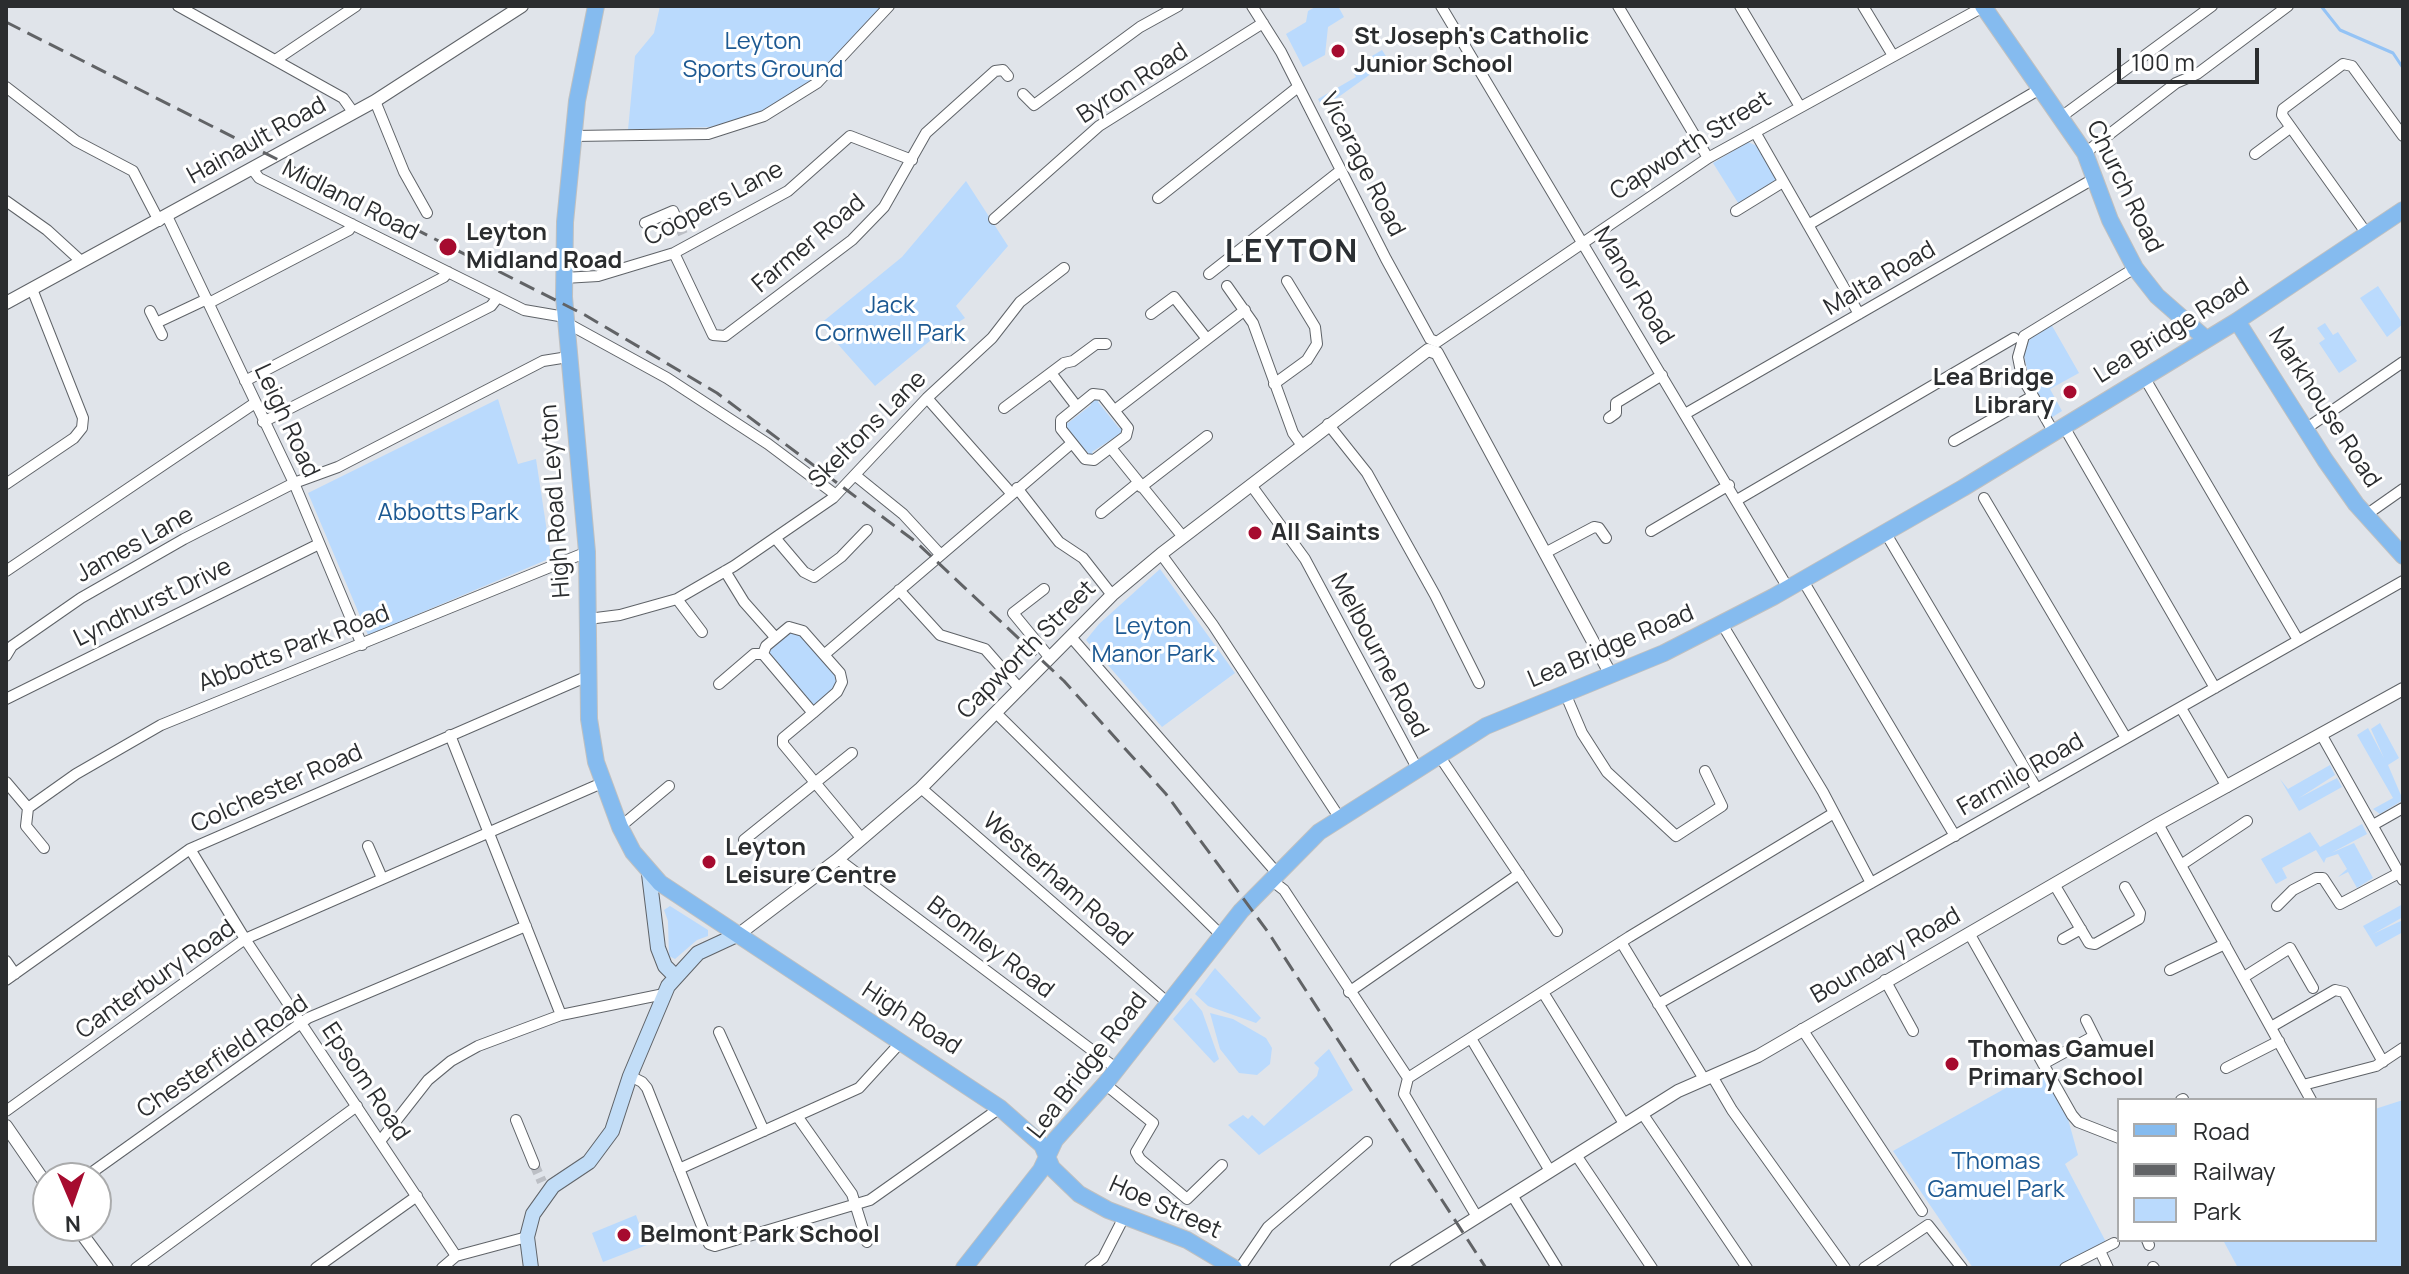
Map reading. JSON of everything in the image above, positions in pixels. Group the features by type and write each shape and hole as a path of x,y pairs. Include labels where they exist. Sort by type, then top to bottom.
{"main road":[{"name":"High Road Leyton","path":"596,6 582,67 564,278 568,357 587,552 591,736 602,783 620,827 649,874 739,934"},
{"name":"Church Road","path":"1983,6 2085,153 2110,220 2135,268 2157,296 2206,339"},
{"name":"Lea Bridge Road","path":"964,1268 1041,1170 1055,1140 1105,1084 1167,1002 1273,876 1339,817 1486,726 1611,675 1722,624 1795,584 2237,321 2403,210"},
{"name":"Markhouse Road","path":"2237,321 2304,430 2366,515 2403,556"},
{"path":"649,874 658,948 665,966 675,976"},
{"path":"655,905 671,890"},
{"path":"531,1268 527,1237 533,1214 548,1184 602,1149 612,1131 630,1076 664,994 675,976 698,953 739,934"},
{"name":"High Road","path":"739,934 1000,1108 1034,1137 1047,1155"},
{"name":"Hoe Street","path":"1047,1155 1052,1168 1079,1194 1124,1217 1187,1240 1232,1267"}],"street":[{"path":"178,6 193,9 343,98 353,112"},
{"path":"277,59 356,6"},
{"name":"Hainault Road","path":"6,303 375,101 522,6"},
{"path":"574,136 708,134 764,116 817,83 889,6"},
{"path":"1023,94 1034,105 1140,27 1178,6"},
{"name":"Vicarage Road","path":"1252,6 1611,675"},
{"name":"Manor Road","path":"1441,6 1737,500 1795,584 1955,836"},
{"path":"1618,6 1708,158"},
{"path":"1740,6 1799,105"},
{"path":"1863,6 1892,54"},
{"name":"Capworth Street","path":"739,934 838,859 921,788 1112,595 1301,444 1433,346 1708,158 1983,6"},
{"path":"2061,117 2212,6"},
{"path":"2085,153 2176,83 2197,74 2288,6"},
{"name":"Byron Road","path":"994,219 1099,126 1263,23"},
{"path":"2367,234 2290,128 2282,115 2283,109 2343,64 2352,66 2403,136"},
{"name":"Farmer Road","path":"674,253 713,335 725,336 852,240 884,207 926,133 995,71 1003,70 1008,76"},
{"name":"Leigh Road","path":"6,87 76,141 133,171 163,218 208,301 294,483 362,645"},
{"path":"1158,198 1298,87"},
{"path":"1808,225 2040,89"},
{"path":"375,101 404,172 427,213"},
{"path":"2255,154 2290,128"},
{"path":"1755,132 1859,314"},
{"name":"Coopers Lane","path":"564,278 598,276 674,253 686,241 788,191 850,136 912,160"},
{"name":"Midland Road","path":"253,170 259,178 498,297 530,312 565,319 667,378 768,444 836,495"},
{"path":"1301,444 1245,310 1218,277 1340,171"},
{"name":"Malta Road","path":"1685,414 2095,178"},
{"path":"1736,211 1783,182"},
{"path":"6,201 47,230 82,262"},
{"path":"645,223 673,211 679,225"},
{"path":"156,323 208,301 349,230 352,224"},
{"name":"Skeltons Lane","path":"588,619 620,615 677,599 776,539 836,495 927,398 992,338 1020,302 1064,268"},
{"path":"2135,268 2025,334 2018,357 2031,397 2058,428 2215,688"},
{"path":"245,381 432,284 448,272"},
{"path":"1274,384 1307,360 1317,344 1315,327 1287,281"},
{"path":"6,484 74,438 82,428 83,418 32,289"},
{"path":"263,422 491,306 498,297"},
{"path":"1151,314 1174,297 1207,339"},
{"path":"1115,410 1245,310"},
{"path":"150,311 162,335"},
{"path":"1004,408 1096,344 1106,344"},
{"path":"1737,500 2010,344"},
{"name":"James Lane","path":"6,656 12,646 81,598 184,539 294,483 338,467 543,361 568,357"},
{"path":"2304,430 2403,362"},
{"path":"1051,373 1077,407"},
{"path":"1609,418 1616,413 1616,403 1662,375"},
{"path":"2144,377 2269,585 2298,640"},
{"path":"1093,394 1102,395 1128,428 1126,436 1094,460 1085,459 1061,429 1061,420 1077,407 1093,394"},
{"path":"1954,441 2031,397"},
{"path":"927,398 1059,542 1083,558 1112,595"},
{"path":"6,571 255,403"},
{"path":"1328,424 1367,473 1435,595 1479,683"},
{"path":"1101,513 1207,436"},
{"path":"825,654 939,553 1072,443"},
{"path":"1111,448 1183,537"},
{"path":"856,476 903,514 939,553"},
{"name":"Melbourne Road","path":"1251,485 1305,559 1417,768"},
{"path":"1651,531 1729,485"},
{"path":"2366,515 2403,489"},
{"path":"1984,498 2126,738"},
{"path":"1545,553 1594,527 1599,528 1606,538"},
{"path":"776,539 804,572 814,577 841,557 867,530"},
{"path":"1885,532 2037,789"},
{"name":"Lyndhurst Drive","path":"6,699 319,544"},
{"name":"Abbotts Park Road","path":"28,808 76,774 161,725 587,552"},
{"path":"1161,554 1213,625 1339,817"},
{"path":"725,571 744,602 775,637"},
{"name":"Farmilo Road","path":"1658,1004 2403,581"},
{"path":"1044,589 1013,613 1050,658"},
{"path":"899,590 940,635 985,649 1020,689"},
{"path":"677,599 702,632"},
{"path":"1722,624 1834,813 1871,883"},
{"path":"763,654 775,637 789,627 797,627 840,673 842,682 837,692 783,738 783,744 862,839"},
{"path":"1071,637 1284,890 1408,1078"},
{"path":"719,684 754,654 763,654 813,713"},
{"name":"Colchester Road","path":"10,977 190,849 588,676"},
{"name":"Boundary Road","path":"1402,1266 1642,1113 1758,1056 2158,824 2403,689"},
{"path":"1565,693 1582,733 1607,772 1676,836 1722,806 1705,771"},
{"path":"2181,708 2227,787"},
{"path":"996,713 1222,936"},
{"path":"2277,906 2293,890 2316,878 2323,878 2340,904 2401,877 2321,734"},
{"path":"450,735 561,1015"},
{"path":"744,840 852,753"},
{"path":"1438,754 1557,931"},
{"path":"6,782 28,808 26,826 44,848"},
{"name":"Canterbury Road","path":"6,1111 245,939 602,783"},
{"path":"620,827 669,786"},
{"name":"Westerham Road","path":"921,788 1167,1002"},
{"path":"2373,825 2403,808"},
{"path":"1477,1217 1404,1094 1408,1078 1472,1040 1621,942 1834,813"},
{"path":"2181,865 2247,821"},
{"path":"2158,824 2310,1098"},
{"path":"368,846 382,878"},
{"name":"Epsom Road","path":"190,849 245,939 456,1256"},
{"name":"Bromley Road","path":"838,859 1117,1069"},
{"path":"1349,992 1519,874"},
{"path":"2054,884 2089,943 2095,944 2139,919 2140,913 2125,887"},
{"name":"Chesterfield Road","path":"106,1162 301,1023 526,926"},
{"path":"2063,939 2081,929"},
{"path":"1969,933 2078,1122 2117,1137"},
{"path":"1621,942 1708,1078 1845,1268"},
{"path":"2170,970 2225,944"},
{"path":"2244,977 2290,948 2313,988"},
{"path":"6,961 10,977"},
{"path":"1885,980 1913,1031"},
{"path":"2271,1027 2335,990 2344,992 2383,1062"},
{"path":"381,1140 428,1080 451,1061 478,1046 561,1015 664,994"},
{"path":"1544,994 1625,1125"},
{"path":"2043,1064 2096,1041 2086,1020"},
{"path":"1802,1029 1922,1211"},
{"path":"719,1032 764,1131"},
{"path":"1472,1040 1550,1171"},
{"path":"2226,1068 2279,1041"},
{"path":"679,1169 867,1083 901,1042"},
{"path":"2303,1085 2383,1062 2403,1048"},
{"path":"630,1076 647,1088 709,1244 715,1246 870,1200 1000,1108"},
{"path":"1105,1084 1153,1123 1150,1133 1136,1152 1140,1159 1187,1199 1222,1165"},
{"path":"136,1268 357,1106"},
{"path":"1642,1113 1747,1268"},
{"path":"797,1116 852,1194 867,1242"},
{"path":"516,1120 534,1164"},
{"path":"6,1126 32,1164"},
{"path":"1232,1267 1268,1227 1367,1142"},
{"path":"1576,1155 1652,1268"},
{"path":"1512,1195 1557,1268"},
{"path":"316,1268 417,1196"},
{"path":"1090,1268 1103,1258 1124,1217"},
{"path":"1864,1268 1928,1225 1962,1268"},
{"path":"442,1268 456,1256 527,1237"},
{"path":"88,1242 107,1268"},
{"path":"2065,1268 2114,1243"},
{"path":"2100,1251 2108,1268"}],"green space":[{"name":"Leyton Sports Ground","path":"660,6 882,6 808,84 758,114 710,127 628,130 635,56 654,33"},
{"path":"1317,6 1338,6 1344,17 1328,27 1325,55 1303,67 1286,34 1306,22 1308,11"},
{"path":"1382,50 1389,61 1323,108 1318,99 1356,77 1353,72 1357,65"},
{"path":"1748,142 1757,146 1778,182 1740,206 1713,163"},
{"name":"Jack Cornwell Park","path":"966,181 1008,246 956,306 965,318 931,340 875,386 820,324 902,257"},
{"path":"2378,286 2403,324 2387,337 2360,298"},
{"path":"2325,323 2333,335 2338,332 2357,361 2339,373 2319,343 2325,339 2317,328"},
{"path":"2051,324 2079,373 2050,389 2062,411 2051,418 2032,388 2023,352 2032,334"},
{"path":"1094,398 1100,399 1098,402 1119,428 1122,426 1123,432 1092,452 1094,455 1086,455 1088,453 1065,428 1066,420 1068,423 1091,405 1089,402"},
{"name":"Abbotts Park","path":"498,399 518,464 536,459 551,558 368,635 308,493"},
{"name":"Leyton Manor Park","path":"1160,569 1235,673 1162,727 1086,640 1099,624"},
{"path":"797,627 842,682 813,713 763,654"},
{"path":"2380,723 2399,758 2388,765 2403,800 2380,814 2373,809 2393,798 2357,735 2368,728 2384,758 2371,729"},
{"path":"2330,765 2335,775 2299,798 2337,778 2342,787 2299,811 2280,779 2288,789"},
{"path":"2362,824 2367,834 2331,853 2354,843 2373,878 2357,888 2348,872 2338,877 2347,869 2338,854 2326,858 2324,863 2316,850 2282,868 2287,878 2276,884 2261,859 2310,832 2320,847"},
{"path":"2403,904 2403,917 2373,934 2403,920 2403,932 2376,947 2363,926"},
{"path":"670,906 708,930 708,936 697,940 675,959 669,956 668,921 664,910"},
{"path":"1215,968 1261,1018 1256,1023 1208,1006 1195,994"},
{"path":"1191,998 1202,1011 1219,1059 1214,1063 1173,1019"},
{"path":"1210,1013 1233,1019 1266,1038 1272,1048 1270,1064 1257,1075 1239,1073 1220,1049"},
{"path":"1329,1049 1353,1090 1259,1155 1228,1125 1243,1115 1248,1119 1252,1115 1264,1126 1317,1076 1319,1068 1314,1063"},
{"name":"Thomas Gamuel Park","path":"2040,1069 2068,1119 2078,1155 2065,1164 2106,1242 2058,1268 1973,1268 1893,1151"},
{"path":"2403,1100 2403,1268 2238,1268 2224,1242 2377,1242 2377,1108"},
{"path":"636,1215 647,1245 603,1262 592,1233"}],"waterway":[{"path":"2321,6 2340,30 2393,53 2403,68"}],"tunnel":[{"path":"679,225 684,237"},
{"path":"534,1164 542,1182"}],"railway":[{"path":"6,22 585,315 717,393 916,542 1064,681 1166,794 1268,932 1486,1268"}],"place":[{"name":"St Joseph's Catholic Junior School","path":"1338,51"},
{"name":"Leyton Midland Road","path":"448,247"},
{"name":"Lea Bridge Library","path":"2070,392"},
{"name":"All Saints","path":"1255,533"},
{"name":"Leyton Leisure Centre","path":"709,862"},
{"name":"Thomas Gamuel Primary School","path":"1952,1064"},
{"name":"Belmont Park School","path":"624,1235"}],"district":[{"name":"LEYTON","path":"1292,253"}]}
